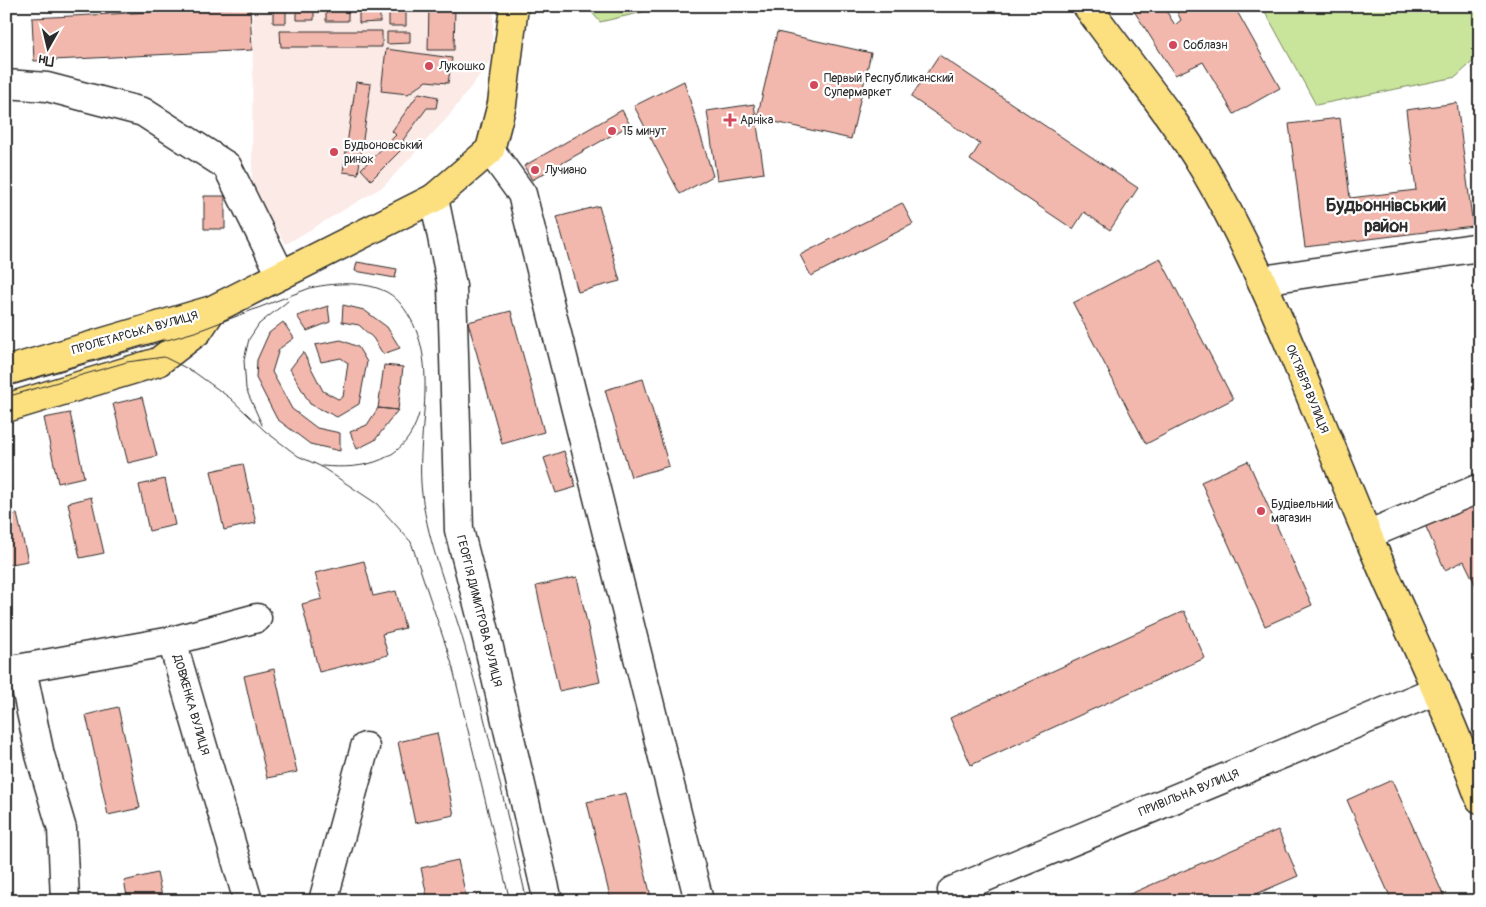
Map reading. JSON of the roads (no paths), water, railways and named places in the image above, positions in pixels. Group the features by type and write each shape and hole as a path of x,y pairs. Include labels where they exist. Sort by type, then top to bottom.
{"main road":[{"path":"212,310 434,198 490,150 502,104 514,6"},
{"name":"ОКТЯБРЯ ВУЛИЦЯ","path":"1087,6 1179,131 1204,169 1263,280 1368,535 1461,745 1480,799"},
{"name":"ПРОЛЕТАРСЬКА ВУЛИЦЯ","path":"6,371 212,310"},
{"name":"ПРОЛЕТАРСЬКА ВУЛИЦЯ","path":"6,408 158,362 198,330 212,310"}],"street":[{"path":"6,84 47,87 143,112 227,166 281,275"},
{"path":"490,150 522,194 699,901"},
{"name":"ГЕОРГІЯ ДИМИТРОВА ВУЛИЦЯ","path":"434,198 452,286 459,530 487,639 548,901"},
{"path":"1263,280 1480,246"},
{"path":"1368,535 1480,488"},
{"path":"172,641 257,618"},
{"name":"ДОВЖЕНКА ВУЛИЦЯ","path":"14,670 172,641 248,901"},
{"path":"14,670 62,829 65,901"},
{"name":"ПРИВІЛЬНА ВУЛИЦЯ","path":"956,901 952,891 1436,690"},
{"path":"323,901 365,746"}],"tram line":[{"path":"6,387 198,331 310,288 332,284 358,284 370,286 392,295 400,303 414,324 421,347 425,371 421,470 425,513 429,533 474,678 527,901"},
{"path":"262,425 246,389 244,360 249,339 259,324 288,301"},
{"path":"6,397 127,362 164,357 194,372 230,398 265,431 298,456 320,466 377,504 411,542 451,661 510,901"},
{"path":"322,466 353,466 382,460 394,453 404,443 413,430 419,414"}],"place":[{"name":"Соблазн","path":"1173,45"},
{"name":"Лукошко","path":"429,66"},
{"name":"Первый Республиканский Супермаркет","path":"814,85"},
{"name":"Арніка","path":"730,120"},
{"name":"15 минут","path":"612,131"},
{"name":"Будьоновський ринок","path":"334,152"},
{"name":"Лучиано","path":"535,170"},
{"name":"Будівельний магазин","path":"1261,511"}],"district":[{"name":"Будьоннівський район","path":"1386,215"}]}
